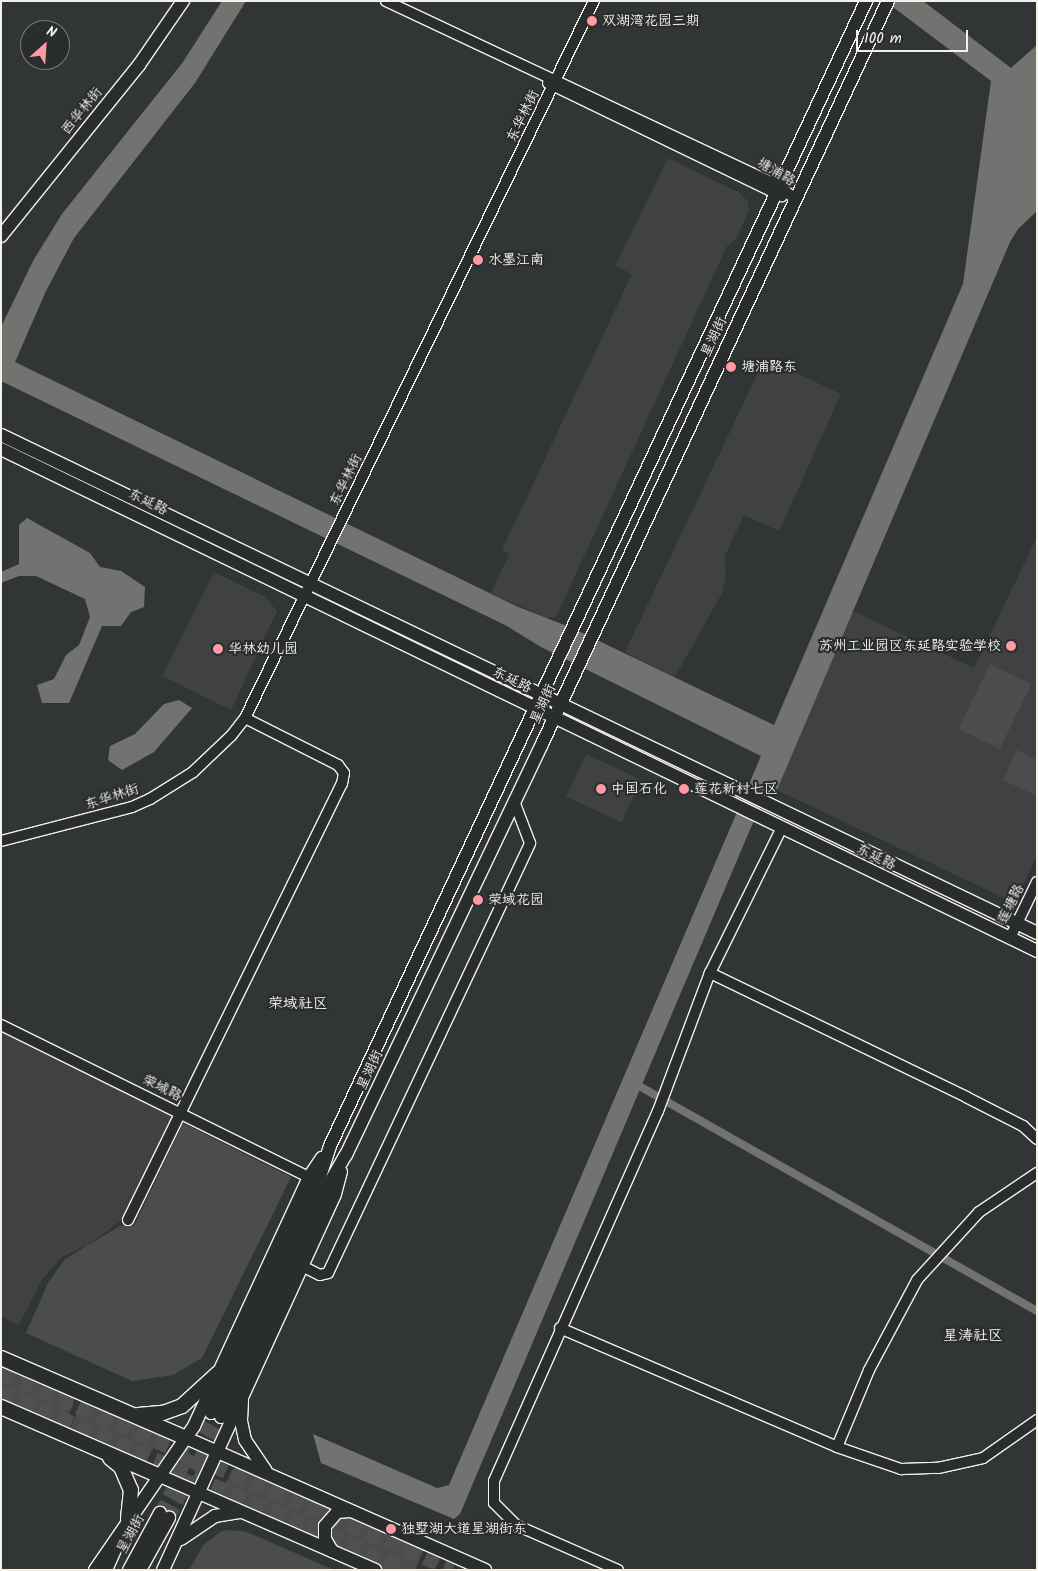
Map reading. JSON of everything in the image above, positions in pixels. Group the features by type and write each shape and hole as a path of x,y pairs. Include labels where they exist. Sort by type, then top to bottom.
{"highway":[{"path":"1,1358 186,1438"},
{"path":"131,1414 149,1416 182,1406 218,1373"},
{"path":"1,1407 160,1476"},
{"path":"79,1441 122,1468 131,1490 125,1525"}],"main road":[{"name":"西华林街","path":"1,223 132,61 174,1"},
{"name":"西华林街","path":"1,236 139,65 183,1"},
{"name":"星湖街","path":"866,1 330,1146 318,1183 216,1415 326,1188 346,1155 554,717 590,636 888,2"},
{"name":"东延路","path":"1,436 561,702 1037,933"},
{"name":"东延路","path":"1,449 1037,951"},
{"path":"95,1570 186,1438 309,1177 330,1146"},
{"path":"165,1568 200,1494 244,1390 335,1194 346,1155"},
{"path":"244,1390 241,1421 245,1440 255,1459 272,1476"},
{"path":"186,1438 485,1570"},
{"path":"160,1476 375,1570"},
{"path":"332,1551 326,1539 325,1526 337,1512 350,1511"},
{"path":"177,1542 215,1516 246,1513"},
{"name":"星湖街","path":"129,1570 164,1515 140,1570"},
{"path":"106,1570 125,1525"}],"street":[{"name":"塘浦路","path":"386,1 795,199"},
{"name":"东华林街","path":"1,841 132,807 150,799 193,772 231,736 245,718 313,584 342,520 594,1"},
{"path":"128,1220 342,784 344,773 338,765 245,718"},
{"path":"302,1266 320,1275 328,1273 530,843 514,801"},
{"path":"618,1570 516,1525 494,1503 494,1481 560,1328 658,1111 710,973 782,828"},
{"name":"莲塘路","path":"1010,938 1037,882"},
{"path":"710,973 966,1097 1023,1126 1037,1139"},
{"name":"荣域路","path":"1,1025 309,1177"},
{"path":"837,1447 869,1370 917,1280 979,1212 1037,1173"},
{"path":"560,1328 837,1447 901,1469 938,1468 983,1458 1037,1420"}],"shaded area":[{"path":"222,1 246,1 195,83 74,238 46,291 15,362 516,606 572,628 774,725 963,284 991,81 885,1 923,1 1011,68 1037,45 1037,211 1018,229 1010,242 777,790 769,787 749,832 460,1514 454,1519 321,1463 313,1434 437,1488 449,1485 761,756 541,647 505,625 1,381 1,327 33,261 62,214 183,62"},
{"path":"668,158 740,193 748,202 749,210 736,239 727,246 556,617 547,618 491,593 509,554 502,550 632,274 615,266"},
{"path":"765,358 841,394 779,531 744,515 725,556 726,577 722,593 675,677 625,652"},
{"path":"27,518 90,553 100,567 121,571 145,587 144,607 131,612 121,626 102,626 69,703 42,703 37,685 54,679 66,655 79,645 90,617 85,599 36,576 19,576 1,583 1,572 19,564 19,525"},
{"path":"1037,537 1037,855 1019,894 1006,899 777,790 853,611 974,668"},
{"name":"华林幼儿园","path":"214,572 265,597 277,611 231,710 162,676"},
{"path":"990,664 1031,684 1000,749 958,729"},
{"path":"179,700 192,708 154,752 122,770 108,760 110,746 135,734 164,704"},
{"path":"1017,750 1037,760 1037,796 1003,780"},
{"path":"586,754 641,780 621,822 566,797"},
{"path":"1,1032 176,1116 123,1219 88,1245 62,1257 41,1281 19,1325 1,1316"},
{"path":"183,1123 291,1177 202,1358 173,1375 132,1381 26,1333 48,1283 65,1259 120,1226 134,1226"},
{"path":"1,1364 74,1396 73,1406 63,1424 59,1427 1,1402"},
{"path":"83,1400 156,1430 158,1439 147,1460 144,1462 69,1430"},
{"path":"237,1467 333,1508 321,1540 224,1499 223,1489 232,1470"},
{"path":"348,1515 425,1547 415,1570 384,1570 335,1548 332,1544 331,1526 336,1519"},
{"path":"222,1531 247,1532 334,1570 189,1570 204,1544"}],"waterway":[{"path":"641,1087 1037,1311"}],"tunnel":[{"path":"1,1374 452,1570"},
{"path":"1,1392 407,1570"},
{"path":"160,1513 211,1413"},
{"path":"169,1518 221,1417"}],"place":[{"name":"双湖湾花园三期","path":"592,21"},
{"name":"水墨江南","path":"478,260"},
{"name":"塘浦路东","path":"731,367"},
{"name":"苏州工业园区东延路实验学校","path":"1011,646"},
{"name":"华林幼儿园","path":"218,649"},
{"name":"中国石化","path":"601,789"},
{"name":"莲花新村七区","path":"684,789"},
{"name":"荣域花园","path":"478,900"},
{"name":"独墅湖大道星湖街东","path":"391,1529"}],"district":[{"name":"荣域社区","path":"298,1005"},
{"name":"星涛社区","path":"973,1337"}]}
